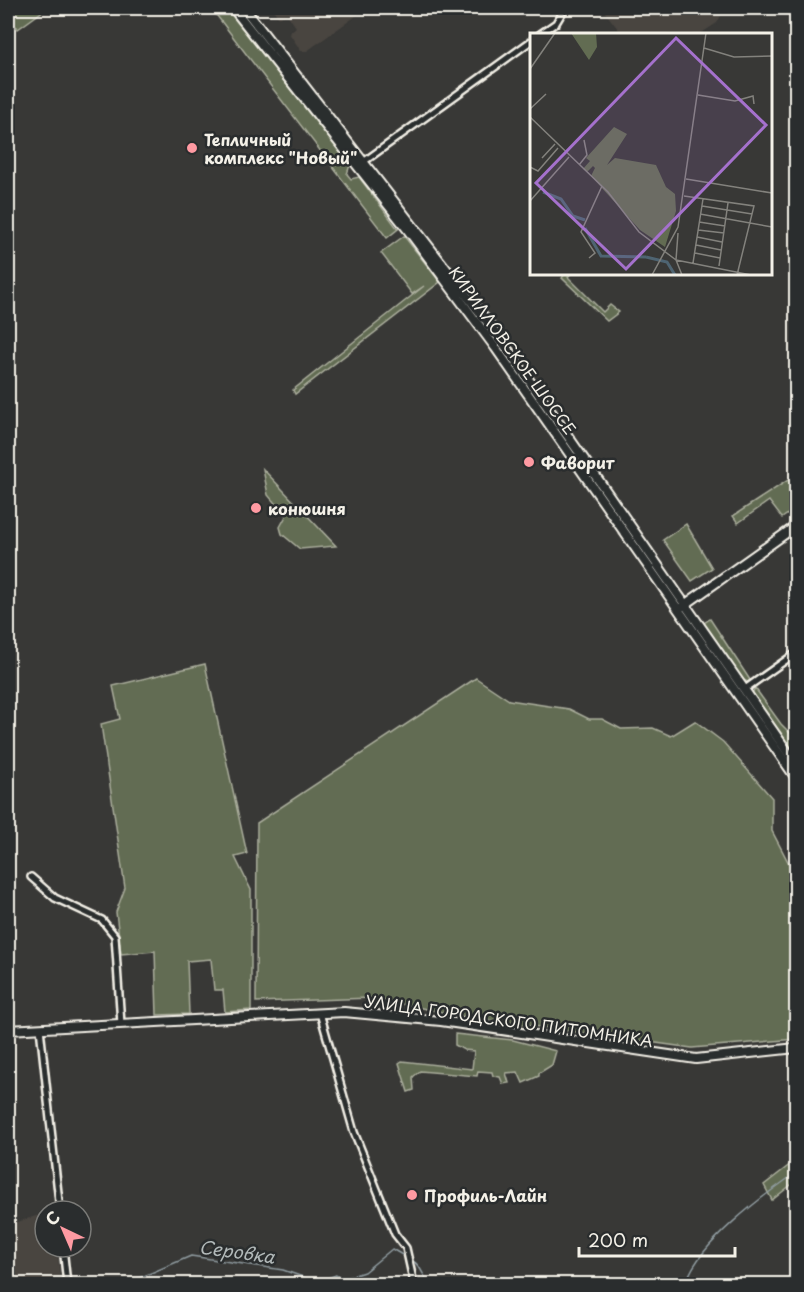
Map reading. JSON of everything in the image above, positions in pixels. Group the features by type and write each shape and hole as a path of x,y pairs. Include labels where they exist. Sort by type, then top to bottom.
{"main road":[{"name":"КИРИЛЛОВСКОЕ ШОССЕ","path":"233,8 362,164 499,337 796,778"},
{"name":"КИРИЛЛОВСКОЕ ШОССЕ","path":"244,8 362,164"},
{"path":"682,606 796,526"},
{"name":"КИРИЛЛОВСКОЕ ШОССЕ","path":"682,606 744,688 796,764"},
{"name":"УЛИЦА ГОРОДСКОГО ПИТОМНИКА","path":"8,1030 320,1013 372,1013 696,1059 796,1048"}],"street":[{"path":"541,33 556,23 564,8"},
{"path":"362,164 530,42"},
{"path":"744,688 796,653"},
{"path":"31,877 54,897 102,920 114,936 121,1024"},
{"path":"320,1013 354,1132 395,1234 406,1248 414,1284"},
{"path":"40,1028 59,1199"},
{"path":"64,1259 67,1284"}],"shaded area":[{"path":"272,8 367,8 307,51 301,51 289,33 296,27 287,14 279,18"},
{"path":"596,8 725,8 717,23 702,33 621,33 604,11"},
{"path":"33,1217 33,1259 58,1259 61,1284 8,1284 8,1225"}],"green space":[{"path":"8,8 47,8 18,29 8,18"},
{"path":"211,8 226,8 350,165 347,174 351,179 359,177 398,229 387,238"},
{"path":"404,236 440,282 295,394 293,390 424,286 412,294 381,253"},
{"path":"564,274 570,274 568,277 603,312 610,305 619,312 607,321 562,278"},
{"path":"263,469 336,546 300,549 282,534 280,527 286,516 268,495"},
{"path":"796,475 796,508 782,518 769,501 738,523 733,516"},
{"path":"686,524 712,568 692,581 663,540"},
{"path":"710,619 750,680 748,682 743,680 704,623"},
{"path":"205,664 247,854 235,857 251,890 251,1010 225,1012 223,990 214,990 211,959 187,961 189,1014 157,1015 155,951 121,954 116,912 125,888 101,724 120,719 113,686"},
{"path":"476,678 509,700 569,709 589,719 602,719 621,729 653,728 671,736 695,721 723,742 772,798 772,831 796,877 796,1039 692,1048 461,1016 372,998 256,1002 257,823"},
{"path":"755,688 781,724 796,739 796,755 752,693"},
{"path":"455,1034 513,1040 556,1051 552,1065 539,1073 539,1076 523,1083 518,1072 506,1073 509,1083 503,1084 500,1077 493,1076 492,1072 478,1071 477,1076 420,1071 413,1077 414,1090 408,1092 399,1063 402,1061 472,1069 474,1051 464,1050 455,1045"},
{"path":"796,1160 796,1181 772,1200 764,1185"}],"waterway":[{"name":"Серовка","path":"686,1284 692,1269 717,1238 767,1194 796,1173"},
{"name":"Серовка","path":"125,1284 191,1256 283,1270 317,1282 336,1275 342,1279 364,1272 392,1249 404,1256"},
{"name":"Серовка","path":"411,1260 418,1265 431,1284"}],"place":[{"name":"Тепличный комплекс \"Новый\"","path":"192,148"},
{"name":"Фаворит","path":"529,462"},
{"name":"конюшня","path":"256,508"},
{"name":"Профиль-Лайн","path":"412,1195"}]}
